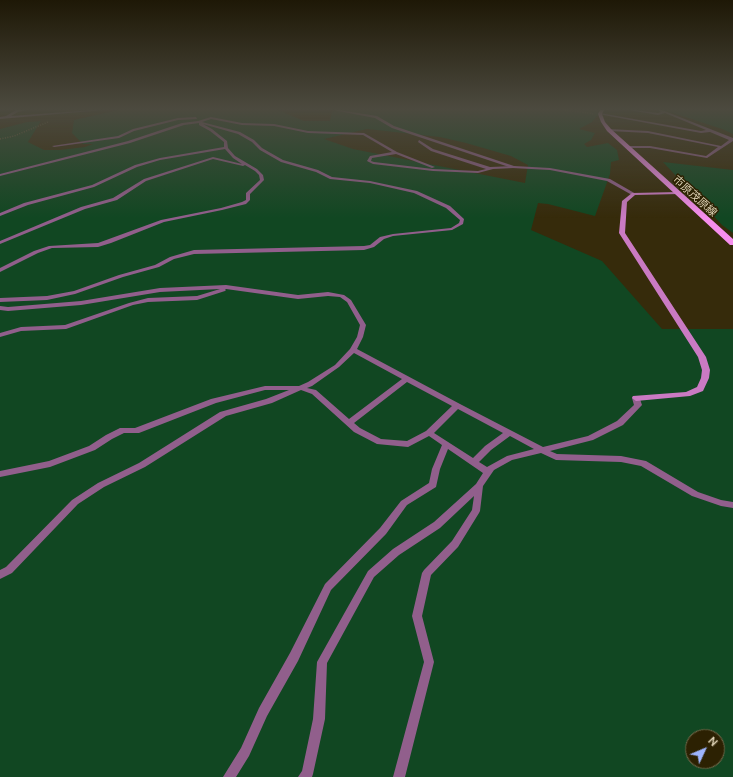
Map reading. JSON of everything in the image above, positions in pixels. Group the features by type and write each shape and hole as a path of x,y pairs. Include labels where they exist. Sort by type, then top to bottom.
{"main road":[{"name":"市原茂原線","path":"628,147 733,243"}],"street":[{"path":"451,146 514,167 550,169 608,180 634,194 677,193"},
{"path":"628,147 650,147 707,157 722,147"},
{"path":"634,194 625,200 622,233 702,357 706,370 700,389 694,392 687,394 636,398"}],"lane":[{"path":"0,175 112,146"},
{"path":"0,300 47,298 75,292 157,266 172,258 194,252 364,248 372,246 382,238 393,235 452,229 461,224 462,220 448,207 415,192 370,182 331,178 317,171 282,161 258,146"},
{"path":"385,146 396,153 443,170"},
{"path":"427,146 432,150 491,169"},
{"path":"0,215 26,204 93,186 136,166 160,159 226,148 234,157 256,170 261,175 262,180 248,194 248,200 238,206 163,221 104,244 51,247 36,252 0,270"},
{"path":"396,153 371,157 369,161 373,163 478,172 514,167"},
{"path":"0,243 84,208 114,198 145,180 214,158 252,168"},
{"path":"0,308 8,309 80,302 160,290 231,287 298,297 328,294 342,296 349,301 363,325 360,337 353,350 337,366 310,384 269,401 223,414 142,465 101,485 75,502 9,570 0,575"},
{"path":"0,335 21,329 66,327 131,304 148,300 197,298 231,287"},
{"path":"353,350 556,457 621,459 643,463 696,494 720,503 733,504"},
{"path":"349,423 406,379"},
{"path":"0,474 50,464 92,448 108,437 123,430 136,431 214,401 265,388 300,388 314,392 357,430 380,442 408,444 429,434 457,406"},
{"path":"304,777 307,774 319,719 322,662 371,574 396,552 437,525 479,486 491,468 510,458 590,438 620,423 638,405 636,398"},
{"path":"473,463 488,448 509,433"},
{"path":"429,434 488,472"},
{"path":"229,777 245,752 263,712 294,657 328,587 383,531 404,503 433,485 436,469 446,444"},
{"path":"399,777 429,662 417,616 427,573 455,544 476,511 479,486"}],"green space":[{"path":"0,146 37,146 44,150 60,150 87,146 345,146 525,183 528,165 511,156 477,146 612,146 617,150 619,160 611,162 610,174 595,216 548,204 538,203 531,230 602,261 662,329 733,329 733,777 0,777"},
{"path":"663,162 733,170 733,233 722,225"}]}
